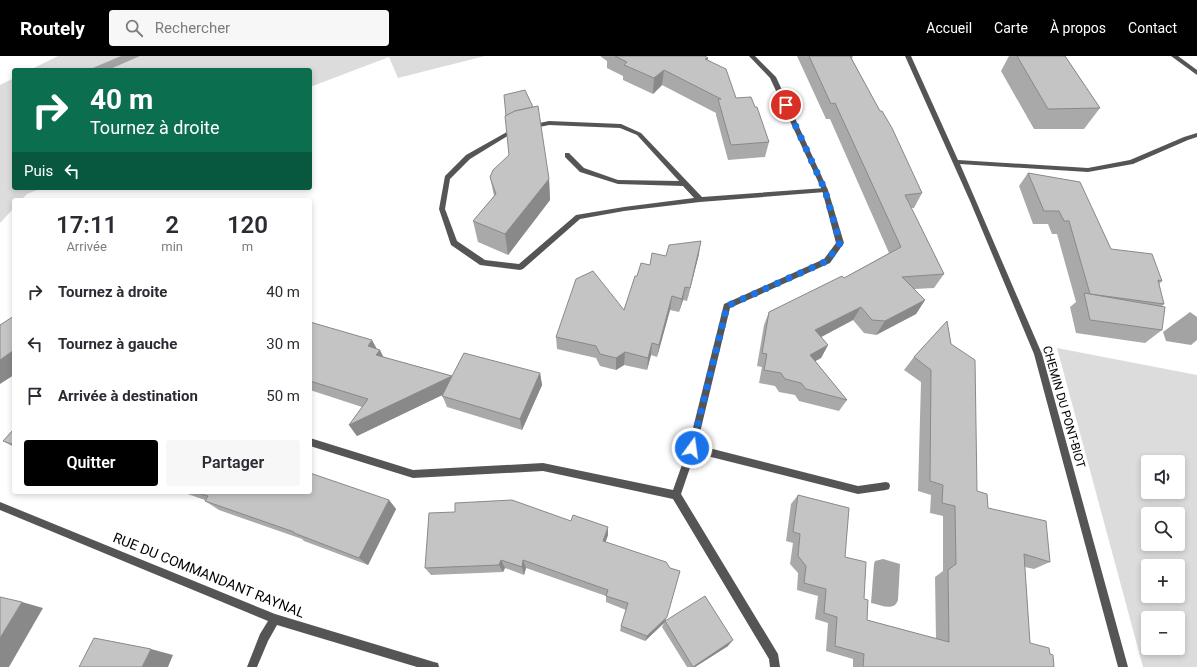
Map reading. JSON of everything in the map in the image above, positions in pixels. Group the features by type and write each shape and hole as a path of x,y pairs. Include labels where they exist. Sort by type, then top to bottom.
{"street":[{"path":"676,495 692,448 727,306 827,261 840,243 825,190 773,76 752,56"},
{"name":"CHEMIN DU PONT-BIOT","path":"908,56 956,162 1038,354 1123,667"},
{"path":"1174,56 1197,73"},
{"path":"700,200 639,134 621,126 550,123 515,129 468,157 447,178 442,209 454,243 483,263 520,267 578,217 624,209 700,200 825,190"},
{"path":"956,162 1088,170 1131,162 1186,138 1197,135"},
{"path":"567,155 582,170 618,182 686,184"},
{"path":"312,443 413,474 543,467 676,495 774,658 775,667"},
{"path":"692,448 858,490 886,486"},
{"name":"RUE DU COMMANDANT RAYNAL","path":"0,506 275,619 434,667"},
{"path":"252,667 264,638 275,619"}],"shaded area":[{"path":"58,56 485,56 398,78 389,57 312,86 312,68 34,68"},
{"path":"121,56 140,56 113,68 93,68"},
{"path":"12,79 12,190 37,190 27,194 23,198 12,198 12,210 0,223 0,85"},
{"path":"1190,312 1197,317 1197,340 1191,345 1166,341 1163,332"},
{"path":"1057,348 1197,375 1197,667 1143,667"},
{"path":"883,559 900,564 898,600 894,606 890,607 871,603 874,564 875,561"}],"building":[{"path":"615,56 705,56 708,58 705,59 726,69 736,98 751,97 755,107 757,107 769,142 731,145 718,99 721,99 664,70 654,78 624,65 627,62"},
{"path":"809,56 850,56 880,111 882,111 892,128 922,193 905,195 944,274 902,277 925,300 885,321 872,320 861,307 815,330 828,345 810,355 847,400 806,389 801,383 785,379 781,373 764,370 767,354 762,353 769,312 842,276 844,278 901,247 835,103 831,104"},
{"path":"1017,56 1065,56 1100,108 1048,109"},
{"path":"525,90 533,107 515,111 506,116 504,95"},
{"path":"538,106 549,179 505,234 473,221 496,194 490,177 493,170 509,155 505,116 515,111"},
{"path":"1028,173 1080,182 1111,249 1152,254 1162,281 1158,280 1164,304 1090,294 1069,221 1064,221 1059,211 1044,211"},
{"path":"701,241 690,288 685,287 682,299 672,296 659,345 652,343 648,358 625,352 616,358 600,354 596,346 556,337 576,279 593,271 624,310 635,276 637,276 641,263 650,265 652,253 666,256 669,245"},
{"path":"1084,293 1165,307 1162,330 1090,320"},
{"path":"12,317 12,351 0,360 0,325"},
{"path":"947,321 951,344 975,360 977,491 987,494 988,508 1046,521 1050,562 1024,554 1030,643 1049,648 1050,654 1053,655 1054,667 863,667 864,654 835,646 837,617 824,613 826,589 804,583 806,566 798,556 800,534 793,532 798,495 849,508 845,557 866,562 864,599 868,600 867,620 949,642 948,570 956,564 955,506 942,503 943,485 930,481 931,370 914,357"},
{"path":"312,323 372,340 368,346 380,350 376,355 452,376 349,425 368,399 312,382"},
{"path":"464,353 540,373 520,419 442,396"},
{"path":"12,431 12,444 3,441"},
{"path":"312,474 389,500 359,558 294,532 205,501 208,496 202,494 312,494"},
{"path":"512,500 571,521 573,515 608,527 603,541 666,562 670,568 680,571 667,617 647,636 621,626 628,603 606,596 608,590 523,560 522,567 501,560 499,565 425,568 429,513 455,512 455,503"},
{"path":"705,596 733,640 693,667 665,621"},
{"path":"0,597 22,602 0,638"},
{"path":"94,638 151,649 142,667 79,667"}],"route":[{"path":"692,448 727,306 827,261 840,243 825,190 786,105"}]}
